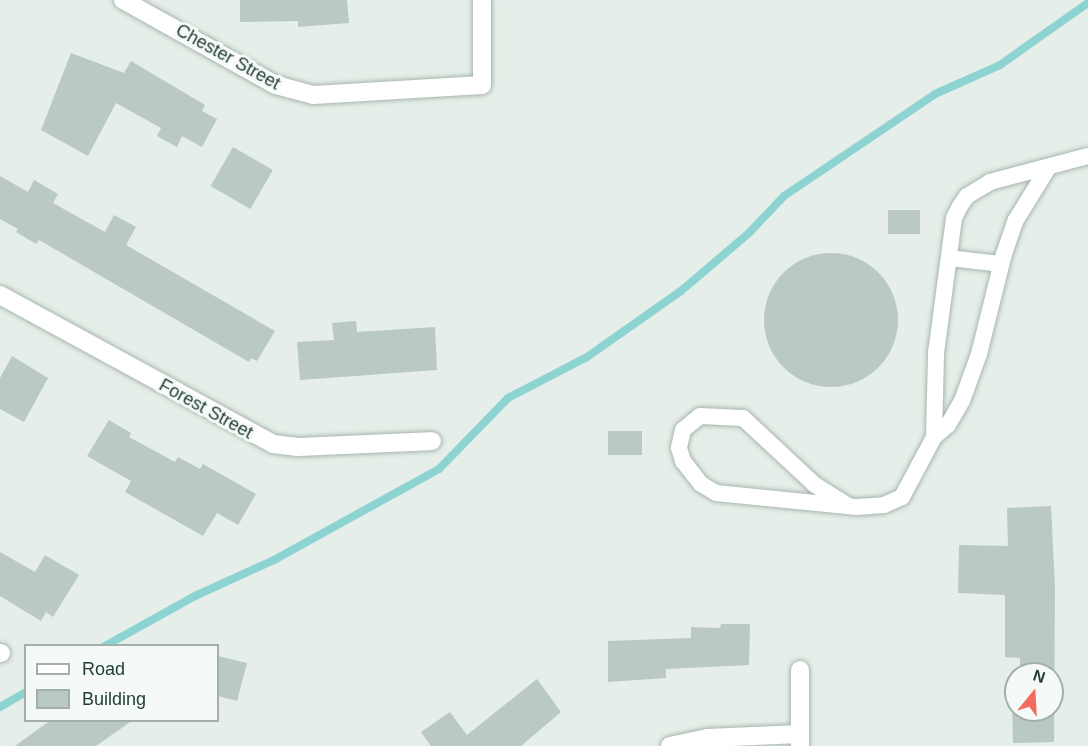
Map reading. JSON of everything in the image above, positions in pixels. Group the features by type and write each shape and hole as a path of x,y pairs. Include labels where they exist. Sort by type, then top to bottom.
{"street":[{"name":"Chester Street","path":"123,0 294,93 482,85 482,0"},
{"name":"Forest Street","path":"0,295 273,444 296,447 432,441"},
{"path":"670,746 706,738 800,740 800,670"}],"lane":[{"path":"934,437 936,353 954,218 967,196 990,182 1088,156"},
{"path":"847,506 814,484 743,418 700,416 683,430 680,448 684,461 701,484 716,493 847,506 884,506 902,497 934,437 948,425 962,401 978,354 1001,264 1016,220 1048,168"},
{"path":"949,258 1001,264"}],"building":[{"path":"240,0 347,0 349,23 298,27 298,21 240,22"},
{"path":"71,53 124,73 131,61 205,105 202,111 217,119 202,147 182,136 177,147 157,136 161,128 116,103 88,156 41,130"},
{"path":"233,147 273,170 250,209 210,186"},
{"path":"0,176 28,192 34,180 58,194 53,203 105,232 114,215 136,227 126,245 275,331 257,361 251,358 249,362 39,240 36,244 16,232 18,229 0,219"},
{"path":"888,210 920,210 920,234 888,234"},
{"path":"831,253 857,258 878,273 893,294 898,320 893,346 878,367 857,382 831,387 805,382 784,367 769,346 764,320 769,294 784,273 805,258"},
{"path":"356,321 357,332 435,327 437,370 300,380 297,342 334,340 332,323"},
{"path":"12,356 48,378 24,422 0,409 0,378"},
{"path":"109,420 131,433 129,437 175,462 178,457 200,469 203,464 256,494 238,525 217,513 203,536 125,492 131,481 87,456"},
{"path":"608,431 642,431 642,455 608,455"},
{"path":"1051,506 1055,586 1055,662 1020,662 1020,658 1005,657 1005,595 958,593 959,545 1008,546 1007,508"},
{"path":"0,552 35,572 45,555 79,575 53,617 46,612 41,621 0,596"},
{"path":"721,624 750,624 749,665 666,669 666,678 608,682 608,641 691,638 691,627 720,628"},
{"path":"219,656 247,663 237,701 219,696"},
{"path":"537,679 561,712 521,746 431,746 421,732 450,712 467,735"},
{"path":"48,722 130,722 96,746 15,746"},
{"path":"1013,722 1054,722 1054,742 1013,743"}],"waterway":[{"path":"109,644 195,596 274,560 439,469 508,398 587,357 681,291 749,233 784,196 935,94 1000,65 1088,3"},
{"path":"0,707 24,693"}]}
